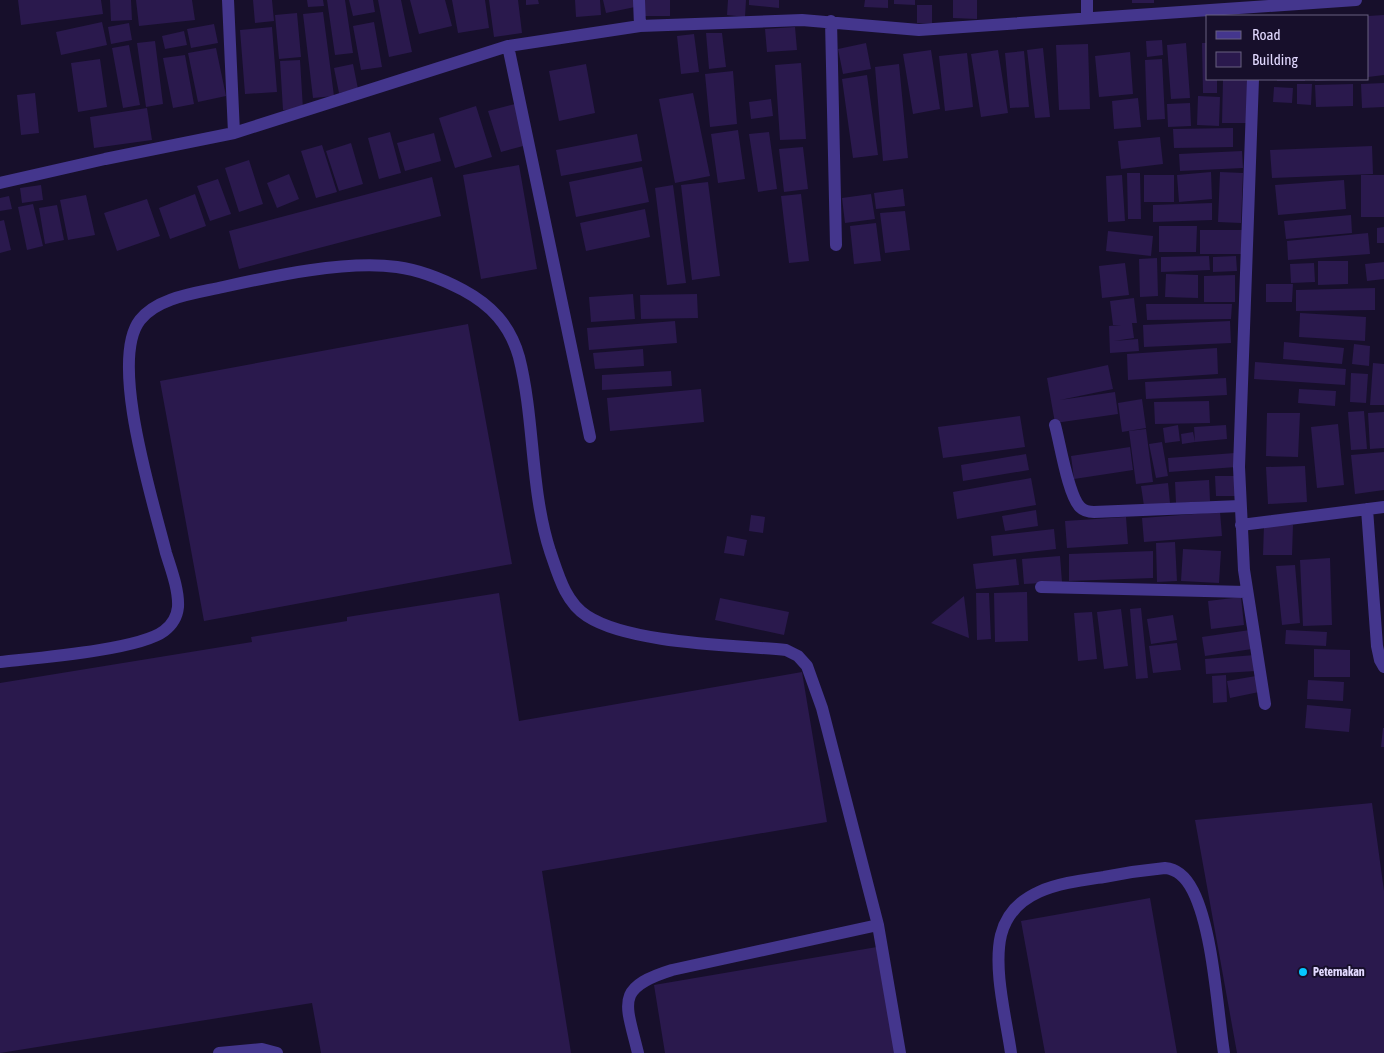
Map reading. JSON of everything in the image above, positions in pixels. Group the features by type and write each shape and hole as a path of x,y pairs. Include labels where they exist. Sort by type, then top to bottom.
{"street":[{"path":"228,0 234,133"},
{"path":"639,0 640,26"},
{"path":"1087,0 1087,18"},
{"path":"0,182 234,133 508,46 640,26 831,21 919,30 1087,18 1255,11 1356,0"},
{"path":"831,21 836,245"},
{"path":"508,46 590,437"},
{"path":"1253,80 1240,414 1240,506 1246,592 1265,704"},
{"path":"0,662 140,642 165,631 176,615 178,600 174,580 138,440 132,406 131,344 137,326 146,315 157,307 184,296 305,272 364,266 394,267 442,279 480,299 497,315 511,335 523,376 548,542 564,588 578,609 588,617 619,630 652,637 786,650 798,656 807,666 822,708 878,925 900,1053"},
{"path":"1055,425 1073,493 1079,506 1084,510 1094,512 1240,506"},
{"path":"1241,525 1384,507"},
{"path":"1367,508 1377,646 1384,668"},
{"path":"1041,587 1246,592"},
{"path":"1010,1053 999,953 1005,922 1013,910 1029,896 1046,888 1165,868 1172,868 1183,876 1192,890 1199,908 1210,955 1224,1053"},
{"path":"638,1053 627,1000 636,987 647,979 672,970 878,925"},
{"path":"219,1053 262,1049 278,1053"}],"building":[{"path":"18,0 101,0 103,14 21,25"},
{"path":"110,0 131,0 132,20 111,21"},
{"path":"136,0 192,0 195,20 139,26"},
{"path":"253,0 272,0 274,21 255,23"},
{"path":"307,0 323,0 324,6 308,7"},
{"path":"327,0 345,0 353,53 335,55"},
{"path":"349,0 373,0 375,12 353,16"},
{"path":"378,0 401,0 412,52 389,57"},
{"path":"410,0 445,0 452,26 419,34"},
{"path":"452,0 485,0 489,28 458,33"},
{"path":"489,0 518,0 522,33 494,37"},
{"path":"526,0 538,0 539,4 526,5"},
{"path":"575,0 600,0 601,15 576,17"},
{"path":"603,0 634,0 635,7 606,13"},
{"path":"645,0 670,0 670,16 645,16"},
{"path":"728,0 746,0 745,17 727,15"},
{"path":"749,0 779,0 779,8 749,5"},
{"path":"865,0 888,0 888,8 864,7"},
{"path":"894,0 915,0 915,5 894,4"},
{"path":"953,0 977,0 977,19 953,18"},
{"path":"1132,0 1154,0 1154,3 1132,3"},
{"path":"917,5 932,5 932,23 917,23"},
{"path":"323,12 334,96 313,98 303,14"},
{"path":"297,13 301,57 279,59 275,15"},
{"path":"1384,15 1384,75 1369,77 1369,16"},
{"path":"102,22 107,45 61,55 56,32"},
{"path":"374,22 382,67 361,70 353,26"},
{"path":"129,23 132,40 111,44 108,27"},
{"path":"214,24 218,43 191,48 187,29"},
{"path":"272,27 277,92 245,94 240,30"},
{"path":"795,27 797,50 767,52 765,29"},
{"path":"184,31 187,45 165,49 162,36"},
{"path":"706,33 722,33 726,67 709,69"},
{"path":"694,34 699,72 681,74 677,36"},
{"path":"1162,40 1163,55 1147,57 1146,41"},
{"path":"155,41 163,104 146,107 137,43"},
{"path":"866,43 871,69 843,74 838,49"},
{"path":"1186,43 1190,98 1171,99 1167,45"},
{"path":"1202,43 1206,43 1206,80 1217,80 1217,93 1203,93"},
{"path":"1088,44 1090,109 1059,110 1056,45"},
{"path":"129,45 140,105 123,108 112,48"},
{"path":"216,48 226,96 198,102 188,53"},
{"path":"1043,48 1050,117 1035,118 1027,50"},
{"path":"931,50 940,109 913,114 903,54"},
{"path":"998,50 1008,113 981,117 971,54"},
{"path":"1024,51 1029,107 1010,108 1005,53"},
{"path":"1130,52 1133,94 1099,97 1095,56"},
{"path":"967,53 973,107 945,111 939,56"},
{"path":"185,55 194,104 173,108 163,58"},
{"path":"100,59 107,107 78,112 71,63"},
{"path":"1162,59 1165,119 1147,120 1145,60"},
{"path":"300,60 303,109 283,110 280,61"},
{"path":"801,63 806,139 780,140 775,65"},
{"path":"353,64 358,89 339,93 334,68"},
{"path":"586,64 595,113 559,121 549,71"},
{"path":"899,64 908,158 883,161 875,67"},
{"path":"733,71 737,124 710,127 705,74"},
{"path":"867,75 878,155 853,158 842,79"},
{"path":"1223,80 1247,80 1248,123 1222,123"},
{"path":"1277,80 1305,80 1305,81"},
{"path":"1384,83 1384,107 1362,108 1361,84"},
{"path":"1297,84 1312,84 1311,105 1297,104"},
{"path":"1353,84 1353,106 1316,107 1315,85"},
{"path":"1274,87 1293,88 1292,103 1273,102"},
{"path":"35,93 39,133 21,135 17,95"},
{"path":"693,93 710,176 675,183 659,99"},
{"path":"1198,96 1220,97 1219,126 1197,125"},
{"path":"1138,98 1141,127 1114,129 1112,101"},
{"path":"771,99 773,116 751,119 749,102"},
{"path":"1190,103 1191,126 1168,127 1167,104"},
{"path":"515,104 527,145 501,152 488,111"},
{"path":"476,106 492,157 455,168 439,118"},
{"path":"147,108 152,140 94,148 90,117"},
{"path":"1233,128 1233,147 1174,148 1173,129"},
{"path":"738,130 745,179 718,183 711,134"},
{"path":"390,132 401,173 379,179 368,138"},
{"path":"769,132 777,189 758,192 749,134"},
{"path":"434,133 441,161 405,171 397,143"},
{"path":"637,134 642,161 561,176 556,150"},
{"path":"1160,137 1163,164 1121,169 1118,141"},
{"path":"351,143 363,184 339,191 326,151"},
{"path":"322,145 337,192 316,198 301,151"},
{"path":"1372,146 1373,174 1272,178 1270,150"},
{"path":"803,147 808,189 784,192 779,149"},
{"path":"1242,151 1243,168 1180,171 1179,154"},
{"path":"249,160 263,204 239,212 225,168"},
{"path":"519,165 537,269 481,279 463,175"},
{"path":"642,167 649,202 576,217 569,182"},
{"path":"1211,172 1212,199 1179,202 1177,175"},
{"path":"1220,172 1243,173 1241,223 1218,222"},
{"path":"1127,173 1140,173 1141,219 1128,219"},
{"path":"289,174 299,199 277,208 267,183"},
{"path":"1122,175 1125,221 1108,222 1106,176"},
{"path":"1144,175 1174,175 1174,202 1144,202"},
{"path":"1361,175 1384,175 1384,217 1361,217"},
{"path":"432,177 441,216 239,269 229,231"},
{"path":"218,179 231,214 210,221 197,186"},
{"path":"1344,180 1346,209 1278,215 1275,185"},
{"path":"708,182 720,276 692,280 681,185"},
{"path":"41,185 43,200 22,203 20,188"},
{"path":"673,185 686,283 667,285 655,188"},
{"path":"903,189 905,206 876,209 874,193"},
{"path":"195,194 206,226 170,239 159,208"},
{"path":"801,194 809,261 789,263 781,196"},
{"path":"871,194 875,219 845,223 842,198"},
{"path":"86,195 95,235 68,240 60,200"},
{"path":"9,196 12,209 0,211 0,198"},
{"path":"147,199 160,236 117,251 104,213"},
{"path":"1212,203 1212,220 1153,222 1153,205"},
{"path":"33,204 43,246 27,250 18,207"},
{"path":"57,205 64,240 45,244 39,208"},
{"path":"645,209 650,237 586,251 580,223"},
{"path":"905,211 910,250 885,253 880,213"},
{"path":"1351,215 1352,233 1286,239 1284,221"},
{"path":"4,220 11,250 0,253 0,221"},
{"path":"876,223 881,261 854,264 850,226"},
{"path":"1159,226 1197,226 1196,252 1159,252"},
{"path":"1384,227 1384,243 1377,243 1377,228"},
{"path":"1200,230 1243,230 1243,254 1200,254"},
{"path":"1108,231 1153,236 1151,256 1106,251"},
{"path":"1368,233 1370,254 1288,260 1287,241"},
{"path":"1209,256 1210,270 1161,272 1161,257"},
{"path":"1236,256 1237,271 1213,272 1213,257"},
{"path":"1157,258 1158,296 1140,297 1139,259"},
{"path":"1318,261 1348,261 1348,284 1318,285"},
{"path":"1384,262 1384,279 1367,281 1365,264"},
{"path":"1125,263 1129,295 1102,298 1099,266"},
{"path":"1314,263 1315,282 1291,283 1290,264"},
{"path":"1166,274 1198,275 1198,298 1165,297"},
{"path":"1235,275 1235,302 1204,302 1204,276"},
{"path":"1266,284 1293,284 1292,302 1266,302"},
{"path":"1375,288 1375,310 1296,311 1296,290"},
{"path":"633,294 635,319 591,322 589,297"},
{"path":"697,294 698,318 641,319 640,295"},
{"path":"1134,298 1137,323 1132,323 1134,338 1114,341 1138,339 1139,351 1110,353 1109,326 1121,325 1113,325 1110,301"},
{"path":"1146,304 1232,304 1231,319 1147,320"},
{"path":"1300,313 1366,317 1365,341 1299,337"},
{"path":"675,321 677,343 589,350 587,328"},
{"path":"1230,321 1231,343 1144,347 1143,325"},
{"path":"468,324 512,564 204,621 160,381"},
{"path":"1284,342 1344,348 1342,364 1283,359"},
{"path":"1354,344 1370,346 1369,366 1352,364"},
{"path":"1217,348 1218,374 1128,380 1127,354"},
{"path":"643,349 644,366 595,369 593,353"},
{"path":"1255,362 1346,369 1345,385 1254,379"},
{"path":"1373,363 1384,364 1384,405 1370,405"},
{"path":"1108,365 1113,389 1060,400 1115,392 1118,414 1055,423 1047,378"},
{"path":"671,371 672,386 602,390 602,375"},
{"path":"1351,373 1368,374 1366,403 1350,402"},
{"path":"1226,378 1227,395 1146,399 1145,382"},
{"path":"701,389 704,422 610,431 607,398"},
{"path":"1299,389 1336,391 1335,406 1298,403"},
{"path":"1142,399 1146,428 1122,432 1118,403"},
{"path":"1209,401 1210,423 1155,424 1154,402"},
{"path":"1364,411 1367,449 1351,450 1348,412"},
{"path":"1384,412 1384,448 1370,449 1368,413"},
{"path":"1267,413 1300,413 1298,457 1266,456"},
{"path":"1020,416 1025,447 943,458 938,427"},
{"path":"1338,424 1344,485 1317,488 1311,427"},
{"path":"1178,425 1180,441 1165,443 1163,428"},
{"path":"1226,425 1227,439 1195,442 1194,427"},
{"path":"1146,429 1153,482 1136,484 1129,431"},
{"path":"1193,432 1195,442 1182,444 1181,434"},
{"path":"1162,442 1168,476 1156,478 1149,444"},
{"path":"1130,447 1133,470 1074,479 1071,456"},
{"path":"1384,452 1384,490 1355,494 1351,455"},
{"path":"1235,453 1236,467 1169,472 1168,458"},
{"path":"1026,454 1029,470 963,481 961,465"},
{"path":"1305,466 1307,502 1268,504 1266,467"},
{"path":"1215,476 1235,476 1235,496 1216,496"},
{"path":"1031,478 1036,505 957,519 953,492"},
{"path":"1209,480 1210,501 1176,503 1175,482"},
{"path":"1168,483 1170,503 1144,506 1141,486"},
{"path":"1036,510 1038,526 1005,531 1002,516"},
{"path":"1220,512 1222,536 1144,542 1142,518"},
{"path":"751,515 765,517 763,533 749,531"},
{"path":"1126,517 1128,544 1067,548 1065,521"},
{"path":"1264,525 1293,525 1292,555 1263,555"},
{"path":"1054,529 1056,549 993,556 991,536"},
{"path":"727,536 747,540 744,556 724,553"},
{"path":"1175,542 1177,581 1157,582 1156,543"},
{"path":"1183,549 1221,551 1219,583 1181,581"},
{"path":"1153,551 1153,578 1069,581 1069,554"},
{"path":"1060,556 1062,582 1024,584 1022,559"},
{"path":"1330,558 1332,625 1303,626 1300,560"},
{"path":"1016,559 1019,585 976,589 973,564"},
{"path":"1295,565 1300,623 1282,625 1276,566"},
{"path":"1027,592 1028,641 995,642 994,593"},
{"path":"499,593 519,721 802,672 827,822 542,871 571,1053 321,1053 312,1003 0,1053 0,683 252,642 251,637 347,621 347,617"},
{"path":"976,593 989,593 991,639 977,640"},
{"path":"964,596 969,638 931,623"},
{"path":"1241,597 1244,625 1211,629 1208,601"},
{"path":"720,598 789,612 784,635 715,620"},
{"path":"1141,608 1148,678 1136,679 1130,609"},
{"path":"1121,609 1128,666 1104,669 1097,612"},
{"path":"1092,612 1097,659 1078,661 1074,613"},
{"path":"1173,615 1177,640 1151,644 1147,619"},
{"path":"1250,630 1252,649 1205,656 1202,637"},
{"path":"1286,630 1327,632 1326,646 1285,644"},
{"path":"1177,643 1181,670 1153,673 1149,646"},
{"path":"1314,649 1350,650 1350,677 1314,677"},
{"path":"1255,655 1256,671 1206,674 1205,659"},
{"path":"1226,675 1227,702 1213,703 1212,676"},
{"path":"1256,676 1259,692 1230,698 1227,681"},
{"path":"1308,680 1344,682 1343,701 1307,699"},
{"path":"1307,705 1351,709 1349,732 1305,728"},
{"path":"1383,728 1384,747 1381,747"},
{"name":"Peternakan","path":"1372,803 1384,891 1384,1053 1237,1053 1195,820"},
{"path":"1150,898 1177,1053 1045,1053 1021,921"},
{"path":"877,947 895,1053 665,1053 654,985"}],"place":[{"name":"Peternakan","path":"1303,972"}]}
